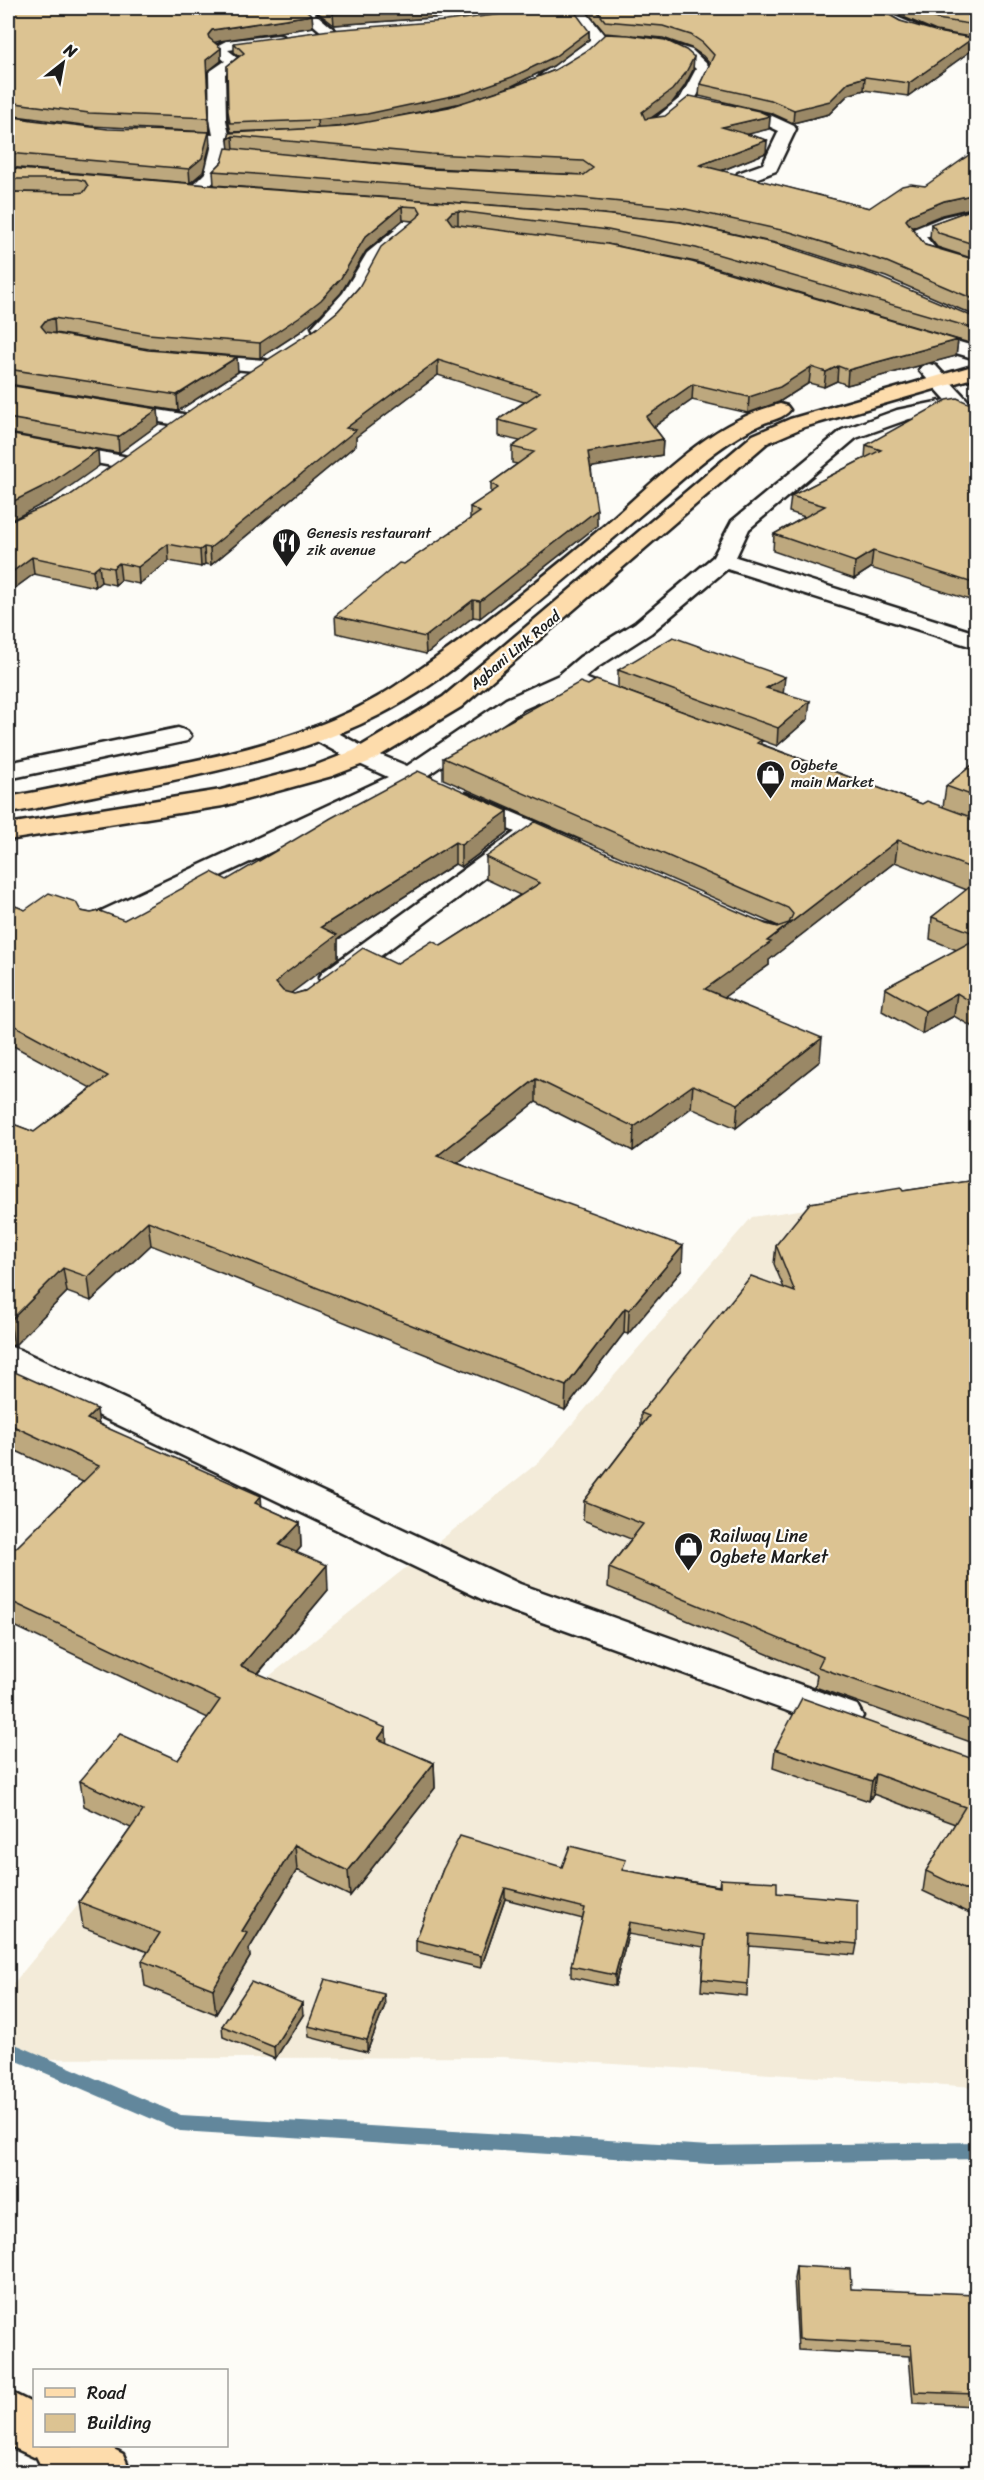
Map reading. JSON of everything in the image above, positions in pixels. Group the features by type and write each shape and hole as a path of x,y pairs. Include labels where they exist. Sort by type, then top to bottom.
{"main road":[{"name":"Agbani Link Road","path":"8,832 223,798 314,774 362,756 452,702 760,440 797,423 934,376 976,359"},
{"name":"Agbani Link Road","path":"8,805 235,760 320,733 392,698 434,671 602,539 731,430 766,414 817,399 934,376 976,371"},
{"path":"8,2416 33,2431"},
{"path":"61,2447 105,2472"}],"street":[{"path":"301,8 336,32 310,35"},
{"path":"534,83 605,40 576,8"},
{"path":"881,8 886,18 914,32 936,39 976,44"},
{"path":"196,200 213,174 213,167 220,148 217,72 235,61 218,50 219,47 289,37"},
{"path":"641,42 651,42 687,53 704,68 695,90 678,111 651,127"},
{"path":"686,101 755,116 788,129 770,167 744,177"},
{"path":"148,136 220,148 239,157"},
{"path":"220,148 287,137"},
{"path":"174,188 196,200 221,193"},
{"path":"968,265 930,253 915,235 949,221 976,214"},
{"path":"334,218 466,233"},
{"path":"308,338 330,320 351,296 373,257 410,226"},
{"path":"898,329 976,353"},
{"path":"235,385 282,355"},
{"path":"172,359 265,366"},
{"path":"934,376 976,420"},
{"path":"94,925 410,776 514,704 568,680 589,662 643,628 723,560 740,526 849,434 904,414 960,404"},
{"path":"89,405 190,415 157,438"},
{"path":"8,441 123,462"},
{"path":"105,475 140,450"},
{"path":"723,560 976,641"},
{"path":"568,680 645,710"},
{"path":"320,733 362,756 596,859"},
{"path":"8,771 178,735"},
{"path":"37,766 47,798"},
{"path":"314,992 532,830"},
{"path":"16,1361 506,1594 872,1726"}],"shaded area":[{"name":"Railway Line Ogbete Market","path":"976,1184 976,2087 503,2057 8,2059 8,1990 262,1682 540,1461 752,1217"}],"building":[{"path":"8,8 303,8 312,15 212,30 208,35 209,38 221,48 206,60 209,118 89,113 8,102"},
{"path":"327,8 406,8 333,13"},
{"path":"552,8 572,8 589,31 554,57 512,77 466,93 367,114 317,120 230,123 227,66 244,53 234,43 330,30 445,21"},
{"path":"595,8 879,8 900,21 942,33 973,38 909,83 865,77 849,82 830,101 794,110 771,100 700,84 714,55 703,43 691,35 663,26 605,21"},
{"path":"910,8 976,8 976,25 937,19"},
{"path":"605,34 665,40 686,50 694,57 685,74 672,90 642,112 645,119 665,116 690,96 759,111 770,116 722,127 767,140 700,165 869,208 902,186 911,184 925,186 976,150 976,194 944,201 910,215 906,220 925,245 969,258 976,256 976,300 887,262 790,232 681,208 572,197 213,171 222,162 226,148 431,169 584,175 593,168 583,161 431,154 233,136 228,139 230,133 340,127 449,107 555,70 588,50"},
{"path":"8,116 108,129 209,132 202,158 189,169 8,153"},
{"path":"8,168 220,186 572,211 680,222 777,244 874,275 976,318 976,329 696,248 608,230 452,212 447,217 452,224 607,244 692,262 958,340 848,370 838,366 826,372 811,367 780,387 749,397 693,384 646,417 663,439 588,452 597,510 480,601 473,600 425,637 335,616 399,563 404,564 480,512 470,507 498,488 491,483 534,452 512,447 537,430 498,420 540,392 438,360 346,428 356,430 210,548 204,547 200,550 168,544 138,567 119,563 113,568 99,565 93,570 32,557 8,575 8,522 69,496 203,401 316,329 338,311 359,287 381,247 421,212 418,207 402,206 365,237 341,278 321,300 260,343 148,334 54,318 45,321 41,326 46,332 148,350 237,357 177,395 8,369 8,192 77,193 84,192 88,186 85,181 77,179 8,179"},
{"path":"976,208 976,245 939,233 931,224"},
{"path":"8,385 158,409 118,437 8,418"},
{"path":"957,398 968,403 976,399 976,584 873,551 855,562 774,534 825,506 791,496 881,450 866,445 947,400"},
{"path":"8,434 98,450 50,483 8,504"},
{"path":"673,637 785,677 766,688 810,701 778,728 618,670"},
{"path":"596,680 761,740 757,743 922,804 927,801 976,819 976,870 898,840 767,941 771,942 705,989 822,1038 738,1104 693,1085 634,1127 536,1079 437,1156 683,1246 629,1310 625,1308 566,1386 148,1221 88,1277 63,1268 8,1321 8,1122 34,1132 108,1076 8,1022 8,903 25,910 49,893 76,902 81,911 91,913 100,911 124,920 212,872 227,880 331,818 418,771 508,811 461,845 455,842 321,927 337,935 282,976 276,983 283,991 294,994 305,991 363,948 396,964 432,941 441,946 540,883 486,857 535,822 766,924 777,927 789,923 793,914 788,908 443,758 580,682 588,685"},
{"path":"976,762 976,797 946,786"},
{"path":"976,882 976,934 932,917"},
{"path":"976,939 976,1005 957,993 925,1011 885,988"},
{"path":"976,1180 976,1723 818,1667 823,1657 609,1568 643,1524 584,1501 649,1416 641,1413 751,1276 795,1292 776,1245 810,1203 901,1188 903,1191"},
{"path":"8,1369 97,1409 87,1419 261,1496 255,1503 300,1523 279,1545 327,1565 241,1666 386,1728 378,1739 434,1763 348,1871 295,1845 242,1931 247,1933 213,1989 142,1961 160,1933 79,1902 143,1811 80,1781 120,1734 178,1760 220,1700 8,1600 8,1552 13,1547 16,1548 99,1466 11,1425 8,1428"},
{"path":"802,1698 976,1760 976,1895 926,1871 965,1807 876,1774 872,1781 775,1749"},
{"path":"460,1836 562,1867 570,1846 626,1860 622,1870 720,1887 720,1879 777,1882 777,1893 857,1900 857,1944 750,1934 748,1984 702,1979 705,1935 629,1922 615,1975 571,1966 585,1908 505,1888 481,1956 416,1940 443,1869"},
{"path":"325,1979 384,1994 367,2040 308,2026"},
{"path":"251,1982 302,2003 274,2047 222,2026"},
{"path":"796,2266 850,2269 851,2289 975,2294 976,2394 915,2392 911,2345 799,2339"}],"waterway":[{"path":"8,2049 180,2123 710,2155 976,2151"}],"place":[{"name":"Genesis restaurant zik avenue","path":"286,568"},
{"name":"Ogbete main Market","path":"770,800"},
{"name":"Railway Line Ogbete Market","path":"689,1572"}]}
